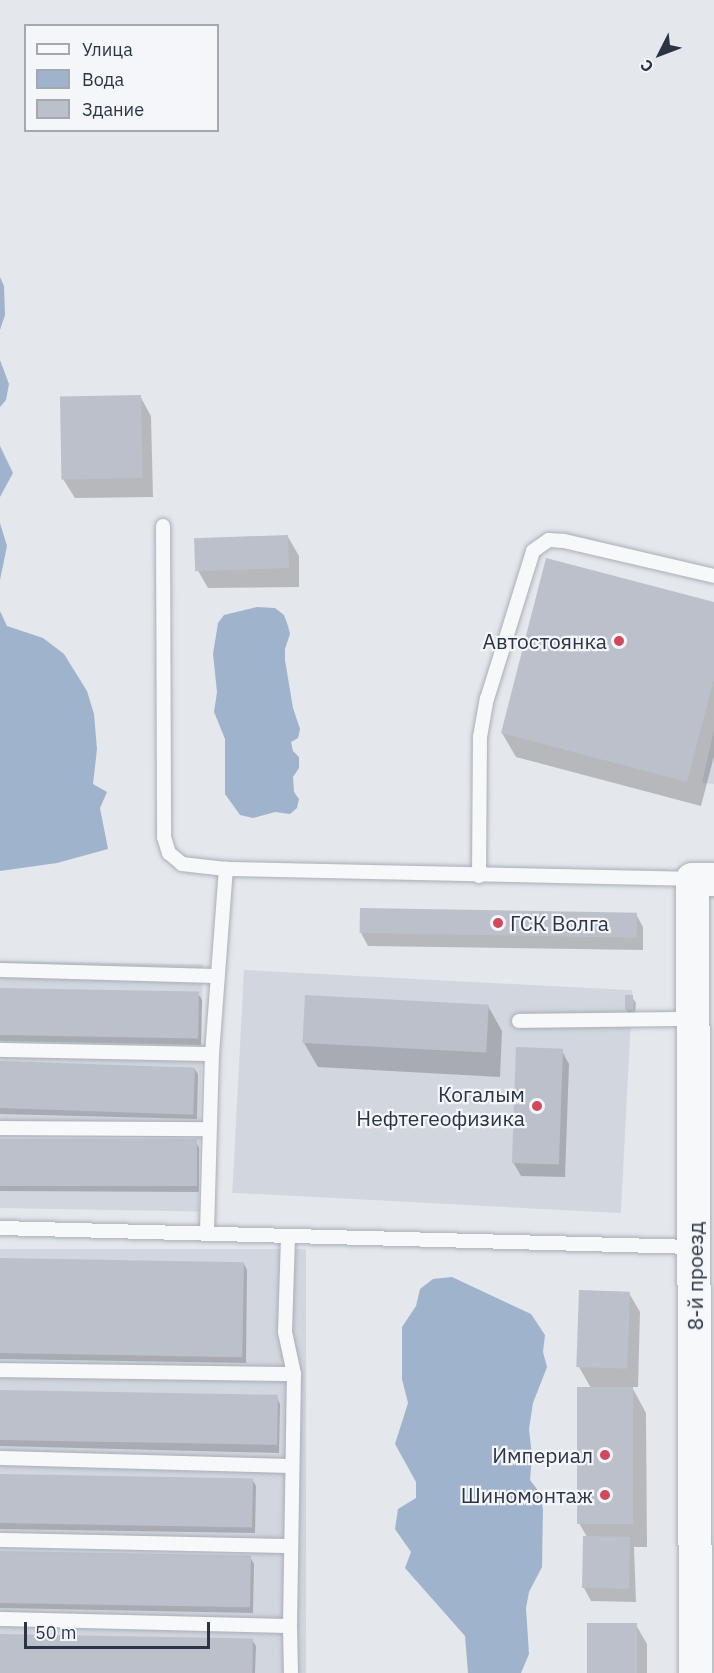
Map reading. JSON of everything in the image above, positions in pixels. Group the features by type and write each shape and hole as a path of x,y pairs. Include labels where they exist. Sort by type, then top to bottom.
{"street":[{"name":"8-й проезд","path":"695,1673 700,1415 692,1019 703,879"}],"lane":[{"path":"163,526 164,837 169,853 182,864 226,868 479,876 703,879"},
{"path":"479,876 480,737 487,699 533,551 549,540 564,541 714,576"},
{"path":"207,1232 212,1054 226,868"},
{"path":"0,970 217,976"},
{"path":"519,1022 692,1019"},
{"path":"0,1050 212,1054"},
{"path":"0,1128 209,1129"},
{"path":"0,1228 207,1232 288,1238 695,1247"},
{"path":"288,1238 285,1332 294,1374 289,1545 291,1673"},
{"path":"0,1370 294,1374"},
{"path":"0,1458 292,1466"},
{"path":"0,1540 289,1545"},
{"path":"0,1619 290,1626"}],"shaded area":[{"path":"714,730 714,784 702,783"},
{"path":"0,961 203,965 199,1212 0,1208"},
{"path":"244,970 632,990 621,1213 232,1193"},
{"path":"0,1249 306,1249 306,1673 0,1673"}],"water":[{"path":"0,277 4,286 5,315 0,330"},
{"path":"0,360 9,384 6,400 0,407"},
{"path":"0,446 13,473 0,497"},
{"path":"0,523 7,546 0,580"},
{"path":"257,607 275,608 284,615 290,634 285,649 285,660 293,708 300,729 298,738 291,742 293,751 299,757 299,768 293,777 294,792 299,799 297,808 290,814 275,812 253,818 240,815 225,794 225,739 214,712 217,692 213,654 218,623 224,615"},
{"path":"0,611 7,626 43,638 64,654 87,691 94,714 97,749 93,784 107,792 100,808 108,849 57,863 0,871"},
{"path":"452,1277 531,1314 545,1335 543,1352 547,1367 533,1403 529,1429 532,1456 530,1480 540,1493 543,1509 542,1567 529,1592 526,1608 529,1654 521,1673 468,1673 465,1636 405,1568 411,1552 395,1529 398,1509 416,1498 416,1482 395,1444 408,1403 402,1379 402,1327 416,1306 420,1289 433,1279"}],"building":[{"path":"141,395 142,478 61,479 60,396"},
{"path":"288,535 289,568 195,571 194,538"},
{"name":"Автостоянка","path":"546,558 714,602 714,679 687,782 501,733"},
{"name":"ГСК Волга","path":"360,908 637,913 637,938 360,933"},
{"path":"0,988 199,991 198,1038 0,1035"},
{"path":"305,995 489,1005 486,1053 302,1043"},
{"path":"625,995 633,995 633,1010 625,1010"},
{"name":"Когалым Нефтегеофизика","path":"516,1047 563,1049 559,1165 512,1163"},
{"path":"0,1061 195,1068 193,1115 0,1108"},
{"path":"0,1139 197,1139 197,1186 0,1186"},
{"path":"0,1258 244,1262 242,1357 0,1353"},
{"path":"579,1290 630,1292 627,1369 576,1367"},
{"name":"Империал","path":"577,1387 633,1387 633,1524 577,1524"},
{"path":"0,1390 278,1395 277,1445 0,1440"},
{"path":"0,1474 253,1478 252,1527 0,1523"},
{"path":"583,1536 630,1537 629,1589 582,1588"},
{"path":"0,1551 251,1555 250,1607 0,1603"},
{"path":"587,1623 637,1623 637,1673 587,1673"},
{"path":"0,1634 253,1638 252,1673 0,1673"}],"place":[{"name":"Автостоянка","path":"619,641"},
{"name":"ГСК Волга","path":"498,923"},
{"name":"Когалым Нефтегеофизика","path":"537,1106"},
{"name":"Империал","path":"605,1455"},
{"name":"Шиномонтаж","path":"605,1495"}]}
